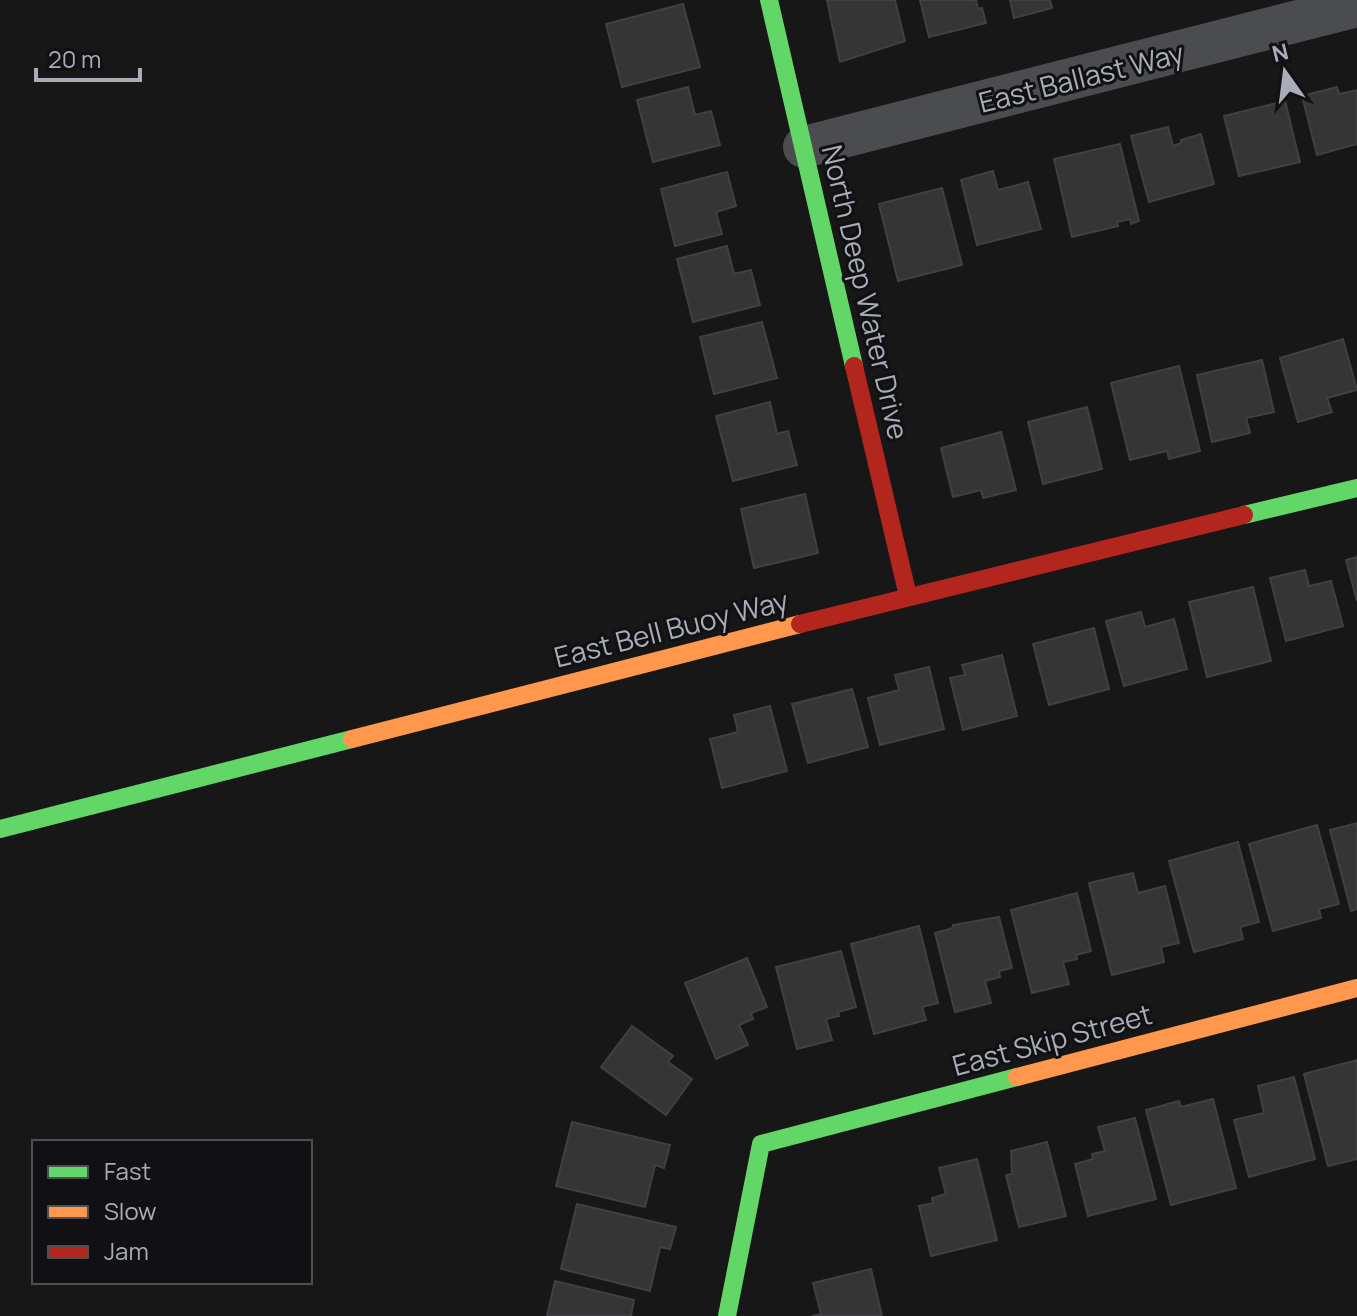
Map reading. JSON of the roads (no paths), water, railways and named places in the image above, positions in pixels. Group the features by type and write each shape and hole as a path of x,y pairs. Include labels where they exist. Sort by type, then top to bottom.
{"street":[{"name":"North Deep Water Drive","path":"769,0 908,596"},
{"name":"East Ballast Way","path":"804,147 1357,6"},
{"name":"East Bell Buoy Way","path":"0,829 908,596 1357,488"},
{"name":"East Skip Street","path":"727,1316 761,1144 1357,988"}]}
